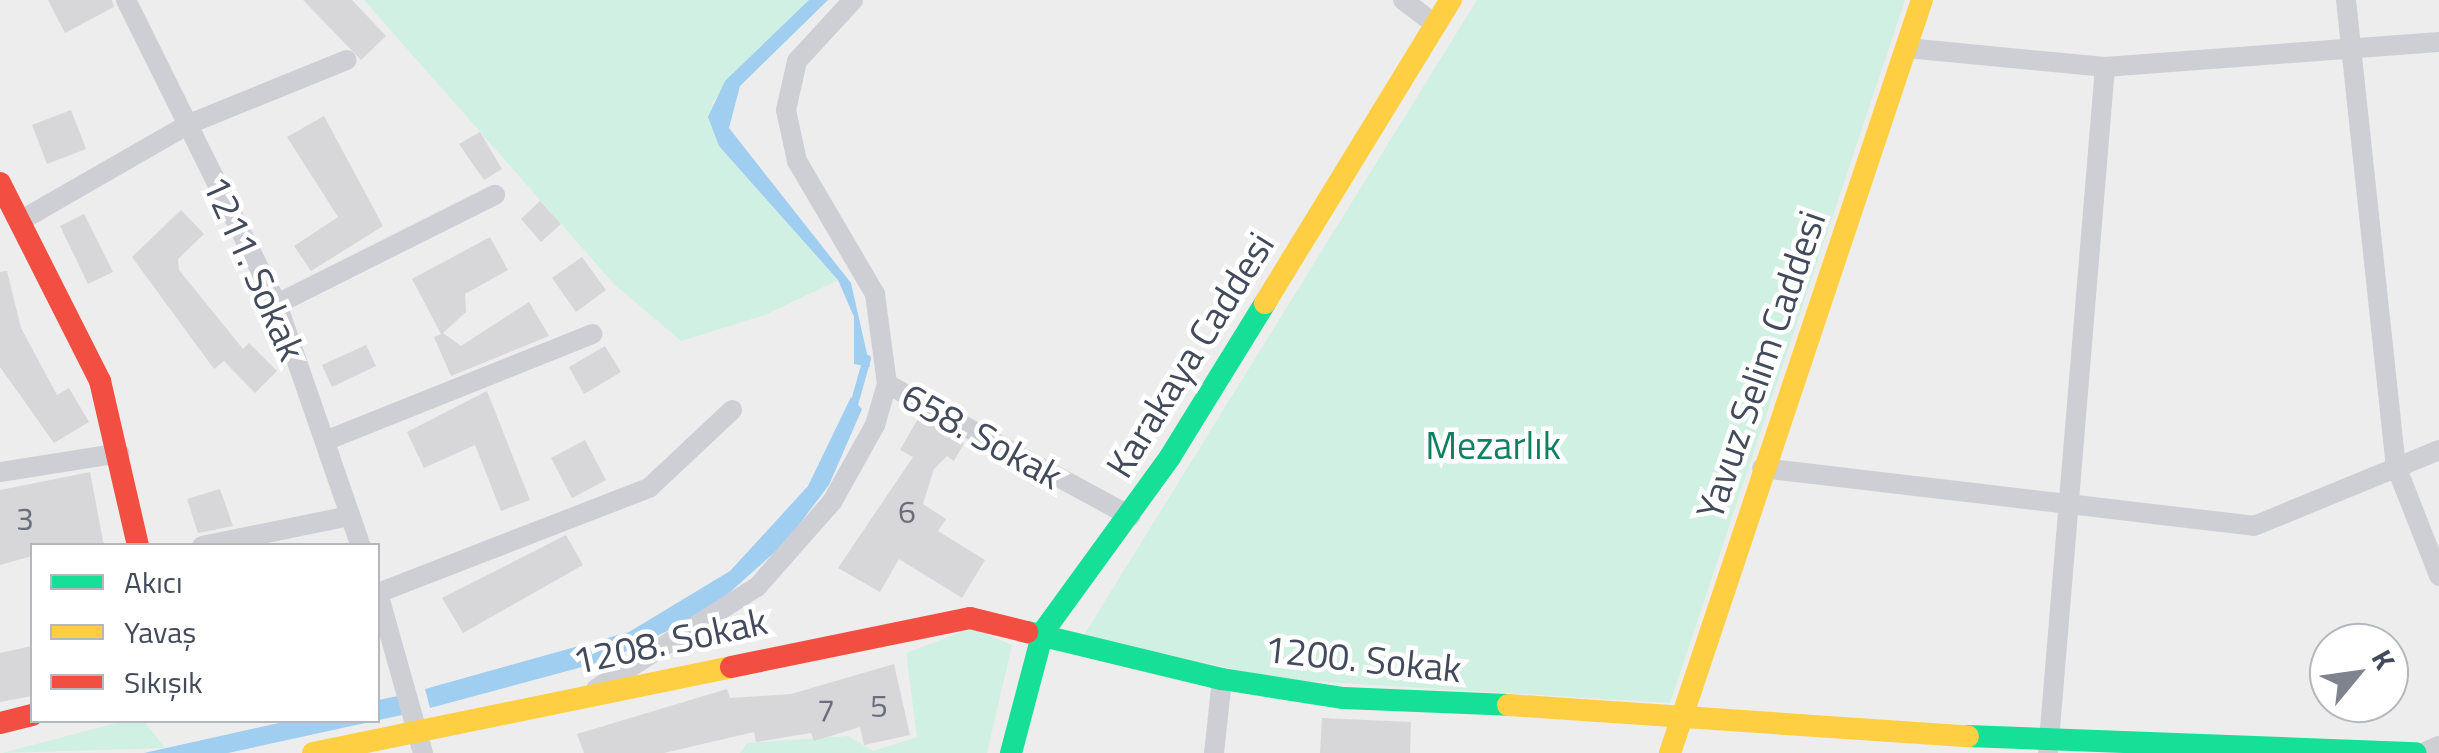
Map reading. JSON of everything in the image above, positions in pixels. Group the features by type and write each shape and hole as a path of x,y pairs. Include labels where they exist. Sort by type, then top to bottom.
{"street":[{"name":"1211. Sokak","path":"126,0 276,304 360,543"},
{"path":"586,696 757,587 850,477 887,384 875,294 797,161 787,128 797,61 852,0"},
{"path":"1403,0 1436,25"},
{"name":"Karakaya Caddesi","path":"1011,753 1042,632 1130,516 1451,0"},
{"name":"Yavuz Selim Caddesi","path":"1670,753 1762,468 1922,0"},
{"path":"2346,0 2396,466 2439,576"},
{"path":"1906,48 2105,66 2351,44 2439,42"},
{"path":"20,221 189,124 347,60"},
{"path":"2049,748 2065,508 2105,66"},
{"path":"3,195 20,221 100,381 120,453 137,543"},
{"path":"276,304 495,195"},
{"path":"325,441 592,334"},
{"name":"658. Sokak","path":"887,384 1130,516"},
{"path":"380,591 650,488 732,410"},
{"path":"1762,468 2065,508 2254,526 2439,450"},
{"path":"0,472 120,453"},
{"path":"217,543 350,516"},
{"path":"380,598 421,742"},
{"name":"1208. Sokak","path":"312,753 421,742 586,696 938,621 997,620 1042,632"},
{"name":"1200. Sokak","path":"1042,632 1222,678 1420,705 1682,712 2049,748 2420,753"},
{"path":"1214,753 1222,678"},
{"path":"0,723 30,716"},
{"path":"2420,753 2439,746"}],"green space":[{"path":"364,0 809,0 712,102 719,146 838,280 765,315 681,341 614,284"},
{"name":"Mezarlık","path":"1477,0 1905,0 1670,703 1276,679 1084,635"},
{"path":"973,628 1012,645 987,753 740,753 747,743 848,736 873,751 917,737 906,653"},
{"path":"117,723 146,723 165,748 2,753"}],"water":[{"path":"809,0 828,0 740,86 729,128 851,283 870,367 854,364 854,317 838,280 719,146 708,117 725,81"},
{"path":"851,397 862,409 829,485 785,543 710,610 608,660 430,708 425,689 629,632 730,571 808,486"},
{"path":"398,696 402,715 380,720 380,700"},
{"path":"279,723 365,723 228,753 144,753"}],"building":[{"path":"48,0 112,0 114,7 65,33"},
{"path":"303,0 352,0 386,36 361,60"},
{"path":"71,110 86,149 47,164 32,125"},
{"path":"324,116 383,226 311,271 294,246 338,217 287,137"},
{"path":"480,132 502,169 484,180 459,144"},
{"path":"540,201 561,224 541,242 521,219"},
{"path":"181,210 204,234 178,259 179,270 243,349 249,343 277,371 255,393 224,361 214,369 132,257"},
{"path":"84,214 113,272 88,284 60,226"},
{"path":"490,237 508,270 465,294 466,312 443,333 461,346 529,302 549,336 451,376 434,337 441,334 412,279"},
{"path":"582,257 606,290 576,312 552,278"},
{"path":"7,271 21,328 57,395 69,388 89,422 54,443 0,367 0,272"},
{"path":"366,345 376,366 332,387 322,365"},
{"path":"605,346 621,372 584,394 569,367"},
{"path":"487,391 530,500 501,511 475,445 424,468 407,432"},
{"path":"919,417 964,443 954,461 947,456 934,469 923,504 946,519 938,531 985,560 962,598 899,559 880,592 838,568 913,457 900,450"},
{"path":"585,440 606,480 572,498 551,458"},
{"path":"90,472 103,543 30,543 30,557 0,565 0,490"},
{"path":"220,489 233,526 198,533 187,499"},
{"path":"566,535 583,565 463,633 442,598"},
{"path":"30,646 30,696 0,702 0,653"},
{"path":"894,664 910,735 864,745 860,727 814,741 811,733 756,742 754,732 664,753 584,753 577,734 727,689 730,698 791,694"},
{"path":"1322,718 1411,722 1410,753 1320,753"}],"waterway":[{"path":"853,408 867,359"}],"traffic: fast":[{"path":"1011,753 1043,632 1170,457 1265,303"},
{"path":"1027,632 1222,679 1344,698 1508,705"},
{"path":"1968,736 2416,753"}],"traffic: slow":[{"path":"1265,303 1451,0"},
{"path":"1670,753 1922,0"},
{"path":"313,753 731,667"},
{"path":"1508,705 1968,736"}],"traffic: jam":[{"path":"0,183 100,381 137,543"},
{"path":"731,667 970,618 1027,632"},
{"path":"0,723 30,716"}]}
